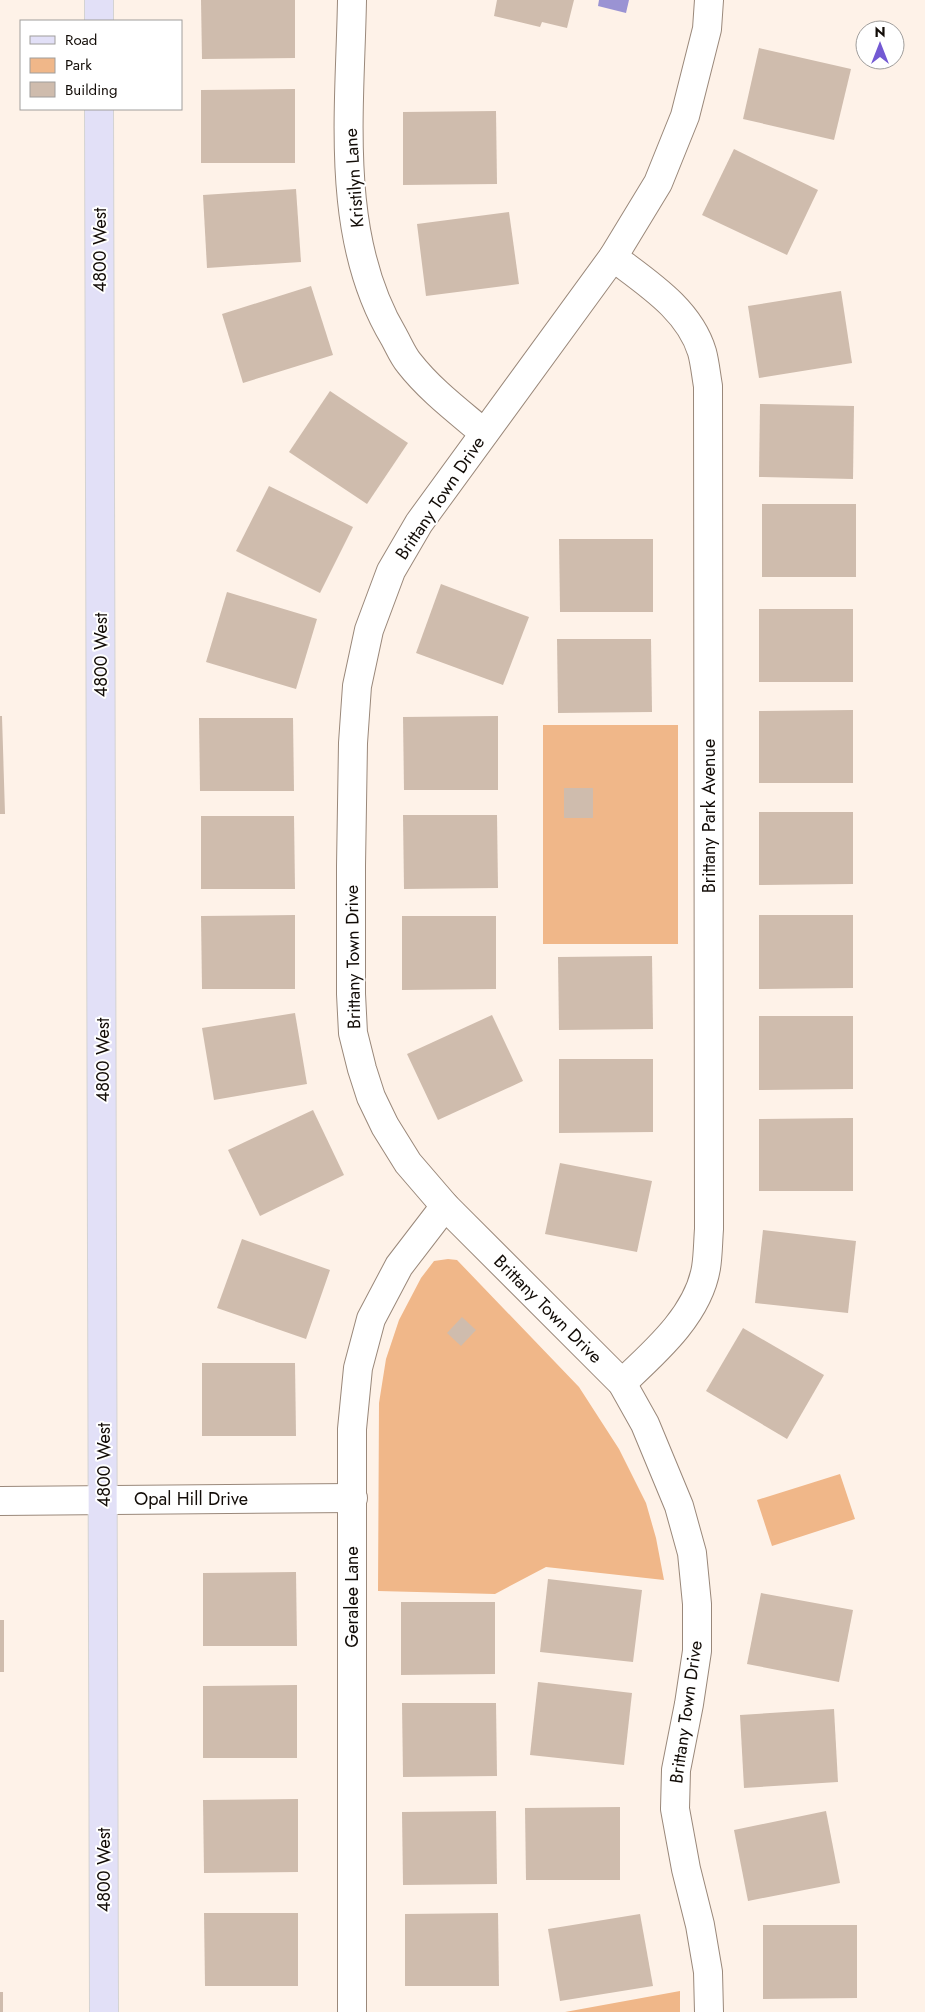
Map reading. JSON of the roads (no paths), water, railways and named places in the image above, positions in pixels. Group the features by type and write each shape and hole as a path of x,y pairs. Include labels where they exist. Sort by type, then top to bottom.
{"main road":[{"path":"99,0 99,20"},
{"name":"4800 West","path":"100,110 104,2012"}],"street":[{"name":"Kristilyn Lane","path":"352,0 349,157 352,213 368,282 385,322 409,363 437,393 484,433"},
{"name":"Brittany Town Drive","path":"709,0 707,29 685,116 658,183 613,257 419,523 391,572 369,630 357,686 352,743 351,866 351,994 353,1033 371,1097 385,1126 408,1162 445,1206 622,1383 645,1424 679,1506 692,1553 697,1604 696,1651 689,1704 676,1770 674,1809 700,1925 708,1972 709,2012"},
{"name":"Brittany Park Avenue","path":"613,257 668,299 688,325 702,351 708,386 709,1229 706,1270 690,1311 657,1350 622,1383"},
{"name":"Geralee Lane","path":"352,2012 352,1429 358,1368 371,1319 399,1266 445,1206"},
{"name":"Opal Hill Drive","path":"0,1501 352,1498"}]}
